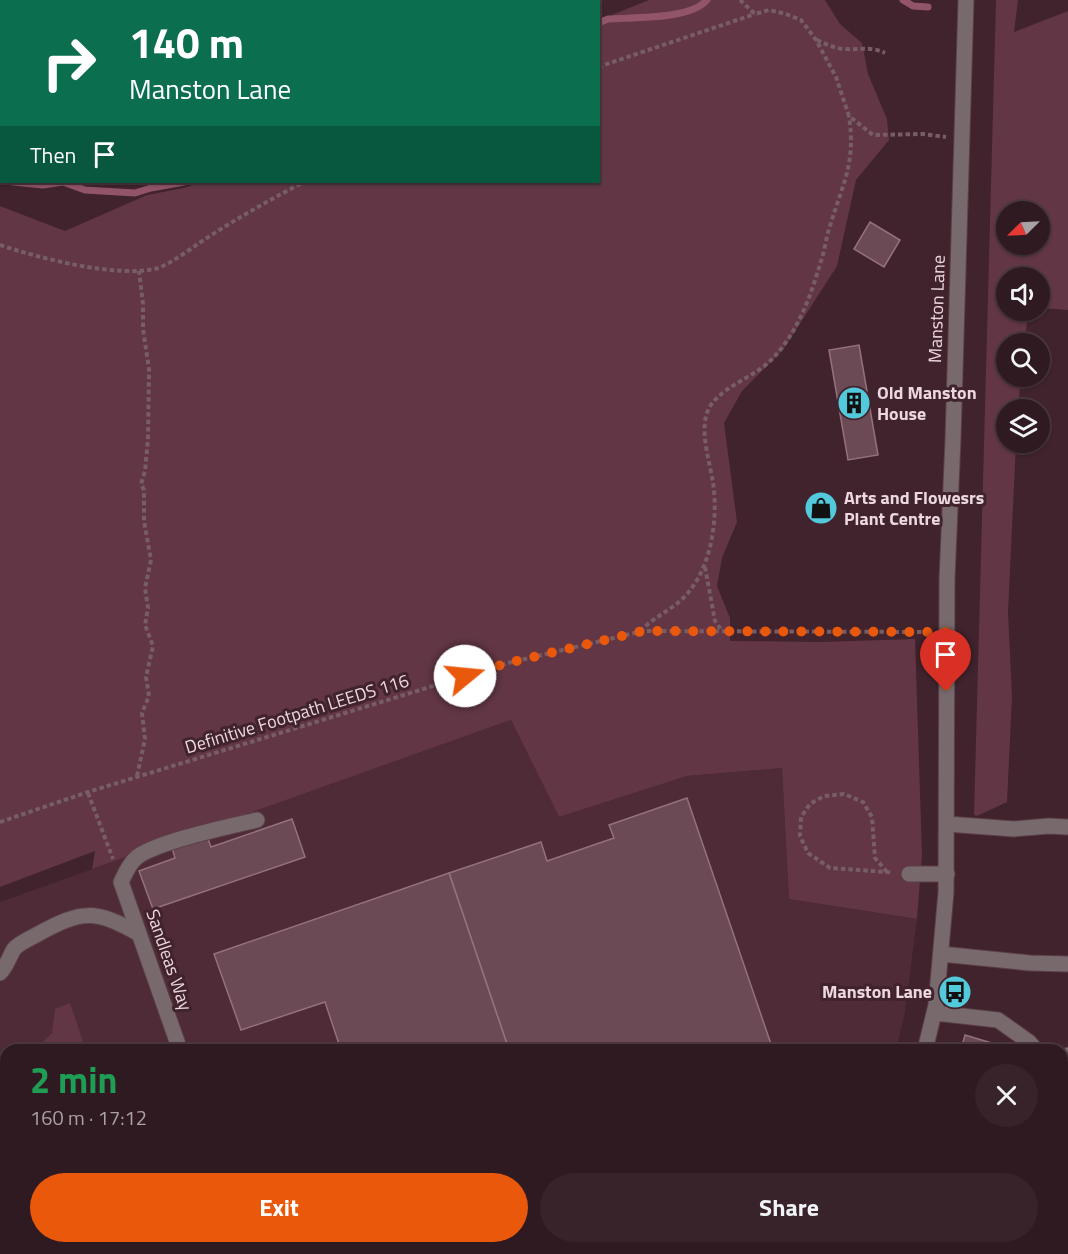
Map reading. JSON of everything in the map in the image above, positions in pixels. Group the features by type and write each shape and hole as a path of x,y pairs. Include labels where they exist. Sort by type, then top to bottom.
{"street":[{"name":"Manston Lane","path":"926,1044 934,1013 947,874 946,632 966,0"},
{"path":"122,882 136,858 153,848 227,826 257,820"},
{"path":"947,824 1014,829 1068,827"},
{"path":"909,874 947,874"},
{"name":"Sandleas Way","path":"122,882 139,934 151,947 178,1044"},
{"path":"0,973 7,965 15,947 61,921 88,913 121,923 139,934"},
{"path":"941,954 1030,963 1068,964"},
{"path":"934,1013 998,1020 1031,1044"}],"path":[{"path":"740,0 755,14"},
{"path":"600,66 769,10 786,14 801,20 816,40 836,76 849,116 852,151 845,184 830,226 822,260 811,292 788,342 771,361 754,374 721,392 713,401 706,416 705,434 715,513 705,565 698,582 681,601 652,620 640,632"},
{"path":"816,40 832,47 876,49 885,53"},
{"path":"849,116 873,135 923,134 962,138"},
{"path":"0,245 31,255 77,265 139,271 160,267 246,213 302,183"},
{"path":"137,777 145,739 142,713 149,696 146,677 153,646 146,625 148,608 145,588 152,560 144,521 144,490 141,484 145,471 148,439 149,369 143,329 139,271"},
{"path":"705,565 715,621 722,632"},
{"name":"Definitive Footpath LEEDS 116","path":"0,822 88,792 508,663 640,632 946,632"},
{"path":"88,792 122,882"},
{"path":"887,872 875,858 872,816 863,802 844,794 824,796 810,804 801,817 800,836 808,853 830,868 909,874"}],"shaded area":[{"path":"649,0 825,0 840,24 862,43 868,74 887,119 889,140 856,180 837,266 783,350 742,391 724,423 737,522 722,558 717,586 730,618 730,641 821,642 915,639 922,855 917,919 789,899 782,768 687,776 559,817 511,720 92,869 95,851 0,887 0,206 65,231 147,195 197,183 600,183 600,20"},
{"path":"996,0 1018,0 1014,32 1068,11 1068,310 1050,309 1050,267 996,267 996,321 1027,321 1026,333 996,333 996,387 1020,387 1019,399 996,399 996,453 1016,453 1008,612 1012,697 1007,802 977,816 974,815"},
{"path":"511,720 559,817 687,776 782,768 789,899 917,919 905,1012 897,1044 0,1044 0,902"},
{"path":"70,1003 84,1044 40,1044 52,1033 55,1009"}],"building":[{"path":"870,222 900,240 884,267 854,249"},
{"name":"Old Manston House","path":"859,345 878,455 848,460 829,350"},
{"path":"687,798 771,1044 507,1044 449,873 541,842 547,861 614,838 609,825"},
{"path":"292,819 305,857 153,909 139,871 175,858 172,848 207,836 211,847"},
{"path":"449,873 507,1044 339,1044 325,1002 241,1030 214,954"},
{"path":"965,1035 995,1044 963,1044"}],"waterway":[{"path":"600,22 608,19 675,14 688,11 707,0"},
{"path":"903,0 913,6 928,7"},
{"path":"23,183 43,185 56,183"},
{"path":"66,183 85,190 135,193 178,183"}],"place":[{"name":"Old Manston House","path":"854,403"},
{"name":"Arts and Flowesrs Plant Centre","path":"821,508"},
{"name":"Manston Lane","path":"955,992"}],"route":[{"path":"465,676 508,663 643,631 946,632 946,691"}]}
